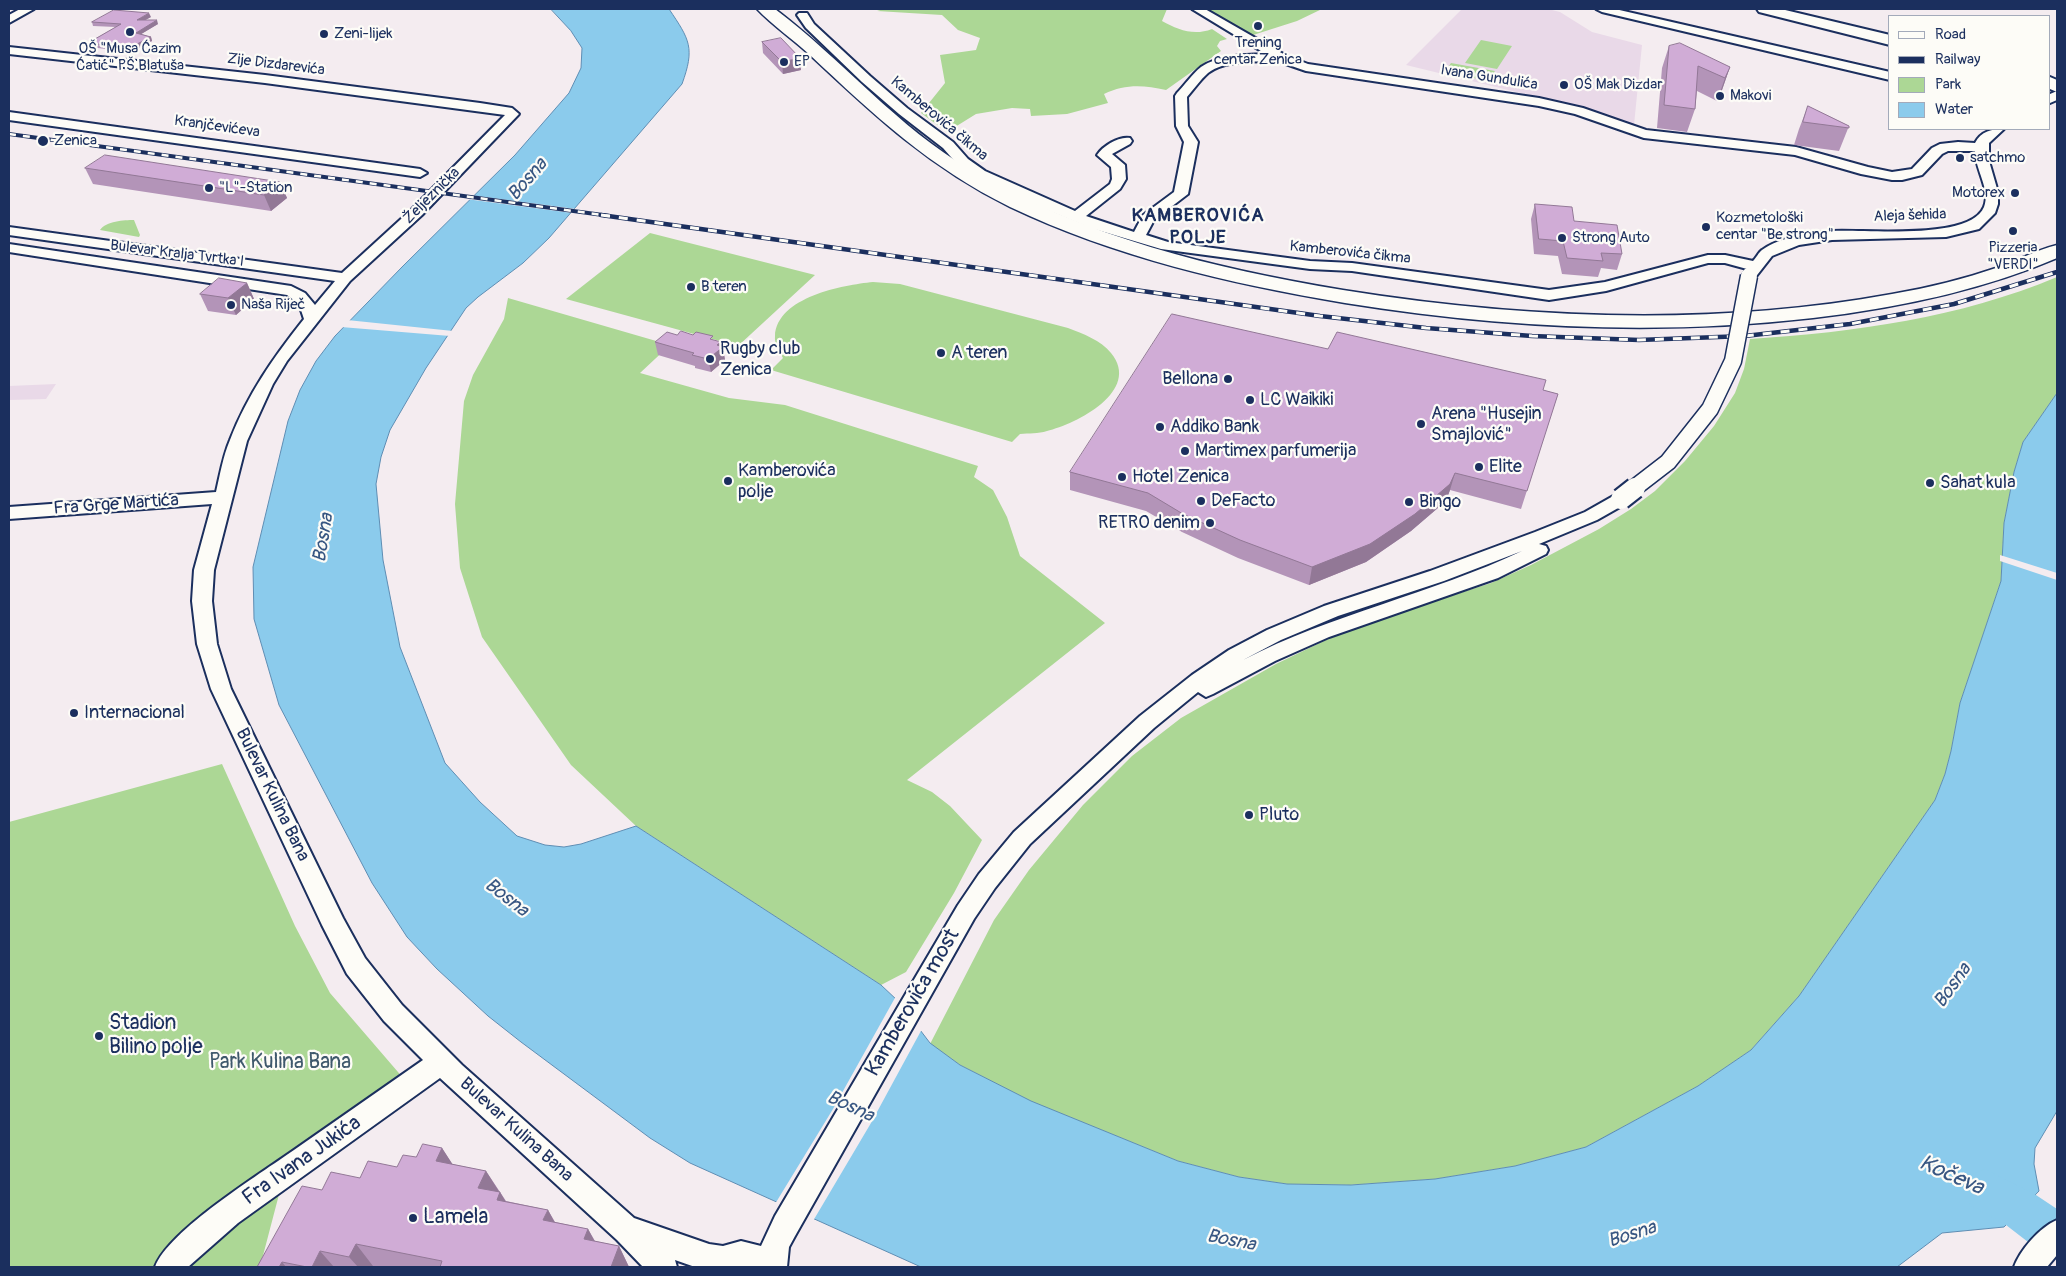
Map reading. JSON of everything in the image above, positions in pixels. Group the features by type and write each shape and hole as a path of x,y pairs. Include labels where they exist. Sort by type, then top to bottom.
{"highway":[{"path":"765,9 803,38 894,124 937,157 990,188 1056,220 1132,248 1227,274 1302,290 1405,306 1491,316 1594,323 1709,322 1778,317 1882,303 1935,293 1990,276 2057,251"}],"main road":[{"path":"1764,9 1888,40"}],"street":[{"path":"9,20 28,9"},
{"name":"Ivana Gundulića","path":"1197,9 1281,58 1306,67 1563,107 1651,135 1796,151 1866,171 1892,176 1902,176 1917,172 1936,151 1945,147 1982,148"},
{"path":"1602,9 1888,76"},
{"name":"Kamberovića čikma","path":"803,15 810,26 866,79 903,111 948,145 970,168 1018,192 1096,225 1166,246 1310,265 1352,267 1549,295 1606,286 1708,259 1725,259 1751,271"},
{"name":"Zije Dizdarevića","path":"9,50 265,79 511,112"},
{"path":"1138,237 1148,218 1182,194 1191,142 1182,126 1181,96 1206,69 1217,64 1281,58"},
{"name":"Željeznička","path":"341,282 417,212 512,117 513,114 511,112"},
{"name":"Kranjčevićeva","path":"9,116 420,173"},
{"path":"1982,148 1982,142 1997,130"},
{"path":"1076,217 1115,186 1119,179 1118,165 1104,155 1125,141"},
{"name":"Aleja šehida","path":"1751,271 1761,257 1795,241 1818,237 1864,234 1938,234 1955,231 1978,222 1986,216 1992,201 1982,159 1982,148"},
{"name":"Bulevar Kralja Tvrtka I","path":"9,231 341,282"},
{"name":"Bulevar Kralja Tvrtka I","path":"9,248 290,291 306,300 309,305 311,318"},
{"name":"Kamberovića most","path":"745,1264 775,1245 966,912 987,881 1022,838 1148,722 1268,656 1322,632 1491,573 1572,533 1621,499 1668,462 1710,409 1733,361 1751,271"},
{"path":"290,291 322,291 341,282"},
{"name":"Bulevar Kulina Bana","path":"341,282 280,359 264,384 238,441 204,570 202,601 207,644 221,689 334,925 356,966 393,1013 442,1062 627,1230 663,1267"},
{"name":"Fra Grge Martića","path":"9,513 223,498"},
{"name":"Fra Ivana Jukića","path":"169,1267 185,1249 228,1213 442,1062"},
{"name":"Bulevar Kulina Bana","path":"627,1230 709,1258 745,1264"},
{"path":"2030,1266 2057,1234"}],"shaded area":[{"name":"OŠ Mak Dizdar","path":"1462,9 1548,9 1560,12 1592,32 1642,45 1634,125 1574,106 1406,65"},
{"path":"56,384 46,399 9,400 9,386"}],"green space":[{"path":"884,9 1167,9 1162,21 1168,24 1192,32 1212,29 1227,39 1220,41 1217,46 1221,51 1166,90 1142,86 1119,88 1104,94 1108,103 1067,114 1031,116 1030,109 1012,108 976,114 947,132 921,113 945,83 940,55 976,50 980,38 958,30 942,15 877,11"},
{"name":"Trening centar Zenica","path":"1205,9 1322,9 1297,21 1250,36"},
{"path":"1481,40 1512,46 1497,69 1465,63"},
{"path":"1451,63 1495,71 1488,81 1445,72"},
{"path":"134,220 140,235 139,237 100,230 111,223"},
{"name":"B teren","path":"650,233 815,275 738,346 566,299"},
{"path":"2057,277 2057,393 2023,442 2014,472 2004,523 2001,581 1960,703 1951,751 1935,800 1799,996 1751,1050 1698,1086 1586,1147 1515,1166 1435,1179 1350,1185 1287,1184 1239,1177 1178,1161 1030,1101 960,1065 930,1044 994,920 1029,870 1083,805 1132,756 1181,718 1276,664 1326,640 1379,619 1491,583 1531,565 1599,529 1631,509 1655,491 1685,461 1714,426 1735,393 1744,369 1750,339 1829,332 1906,321 1983,303"},
{"path":"873,282 900,284 1068,328 1097,341 1107,348 1118,367 1118,380 1112,393 1102,404 1088,413 1074,421 1047,431 1020,434 1012,442 771,370 783,358 776,345 775,336 779,323 787,312 799,303 829,290"},
{"name":"Kamberovića polje","path":"508,298 670,345 640,373 729,398 785,405 978,466 974,477 993,490 1007,517 1020,556 1105,623 907,780 932,792 950,806 982,840 954,893 906,972 881,985 636,826 571,765 482,637 460,568 455,504 464,401 473,375 504,319"},
{"name":"Park Kulina Bana","path":"222,764 295,926 330,993 404,1079 287,1164 260,1267 9,1267 9,822"}],"water":[{"name":"Bosna","path":"551,9 669,9 682,29 688,45 688,61 682,84 549,238 523,263 466,308 426,368 390,430 381,457 376,484 383,560 400,647 445,763 480,802 517,836 545,845 564,847 581,844 636,826 881,985 898,1001 930,1043 960,1065 1031,1101 1178,1161 1239,1177 1287,1184 1351,1185 1435,1179 1515,1166 1586,1147 1698,1086 1751,1050 1799,996 1935,800 1951,751 1960,703 2001,581 2004,523 2014,472 2023,442 2057,393 2057,1111 2035,1148 2034,1164 2039,1191 2004,1227 1942,1233 1897,1267 921,1267 690,1163 650,1138 488,1016 437,969 407,937 372,883 279,705 254,619 253,567 288,421 300,390 316,361 335,336 515,155 569,93 581,68 582,48 571,31"}],"pier":[{"path":"470,195 576,209 572,213 466,199"},
{"path":"347,320 453,331 450,336 341,327"},
{"path":"2000,555 2057,573 2057,580 2000,561"},
{"path":"896,996 922,1029 871,1123 813,1221 775,1204 833,1109"}],"building":[{"path":"114,10 149,13 137,20 157,20 136,33 151,37 133,46 88,43 121,24 92,22"},
{"path":"781,38 800,58 782,62 762,42"},
{"path":"1680,43 1730,67 1725,78 1698,66 1695,109 1664,105 1669,46"},
{"path":"1808,106 1849,126 1849,128 1803,122"},
{"path":"105,155 280,182 264,195 85,168"},
{"path":"1535,204 1572,207 1574,221 1617,225 1622,254 1601,253 1603,261 1567,258 1563,241 1539,239"},
{"path":"219,278 247,283 228,298 200,294"},
{"path":"1172,314 1328,349 1337,332 1546,380 1543,390 1558,394 1527,491 1455,473 1450,484 1415,514 1370,544 1312,567 1240,540 1183,514 1148,493 1070,472"},
{"path":"681,331 693,335 696,332 713,336 710,339 721,342 717,345 723,347 708,359 655,342 667,332 677,335"},
{"name":"Lamela","path":"423,1144 442,1148 436,1161 486,1171 478,1188 500,1192 497,1200 548,1210 543,1220 588,1229 584,1239 619,1246 611,1267 440,1267 442,1261 356,1244 349,1257 320,1251 312,1267 282,1262 279,1267 257,1267 302,1186 322,1190 331,1172 360,1178 368,1161 397,1167 403,1155 416,1157"}],"waterway":[{"name":"Kočeva","path":"1985,1190 2021,1210 2057,1236"}],"railway":[{"path":"9,134 610,216"},
{"path":"601,215 1320,316 1426,328 1532,336 1639,340 1745,336 1850,324 1954,304 2057,272"}],"place":[{"name":"Trening centar Zenica","path":"1258,26"},
{"name":"OŠ \"Musa Ćazim Ćatić\" PŠ Blatuša","path":"130,32"},
{"name":"Zeni-lijek","path":"324,34"},
{"name":"EP","path":"784,62"},
{"name":"OŠ Mak Dizdar","path":"1564,85"},
{"name":"Makovi","path":"1720,96"},
{"name":"Zenica","path":"43,141"},
{"name":"satchmo","path":"1960,158"},
{"name":"\"L\"-Station","path":"209,188"},
{"name":"Motorex","path":"2015,193"},
{"name":"Kozmetološki centar \"Be strong\"","path":"1706,227"},
{"name":"Pizzeria \"VERDI\"","path":"2013,231"},
{"name":"Strong Auto","path":"1562,238"},
{"name":"B teren","path":"691,287"},
{"name":"Naša Riječ","path":"231,305"},
{"name":"A teren","path":"941,353"},
{"name":"Rugby club Zenica","path":"710,359"},
{"name":"Bellona","path":"1228,379"},
{"name":"LC Waikiki","path":"1250,400"},
{"name":"Arena \"Husejin Smajlović\"","path":"1421,424"},
{"name":"Addiko Bank","path":"1160,427"},
{"name":"Martimex parfumerija","path":"1185,451"},
{"name":"Elite","path":"1479,467"},
{"name":"Hotel Zenica","path":"1122,477"},
{"name":"Kamberovića polje","path":"728,481"},
{"name":"Sahat kula","path":"1930,483"},
{"name":"DeFacto","path":"1201,501"},
{"name":"Bingo","path":"1409,502"},
{"name":"RETRO denim","path":"1210,523"},
{"name":"Internacional","path":"74,713"},
{"name":"Pluto","path":"1249,815"},
{"name":"Stadion Bilino polje","path":"99,1036"},
{"name":"Lamela","path":"413,1218"}],"district":[{"name":"KAMBEROVIĆA POLJE","path":"1198,227"}]}
